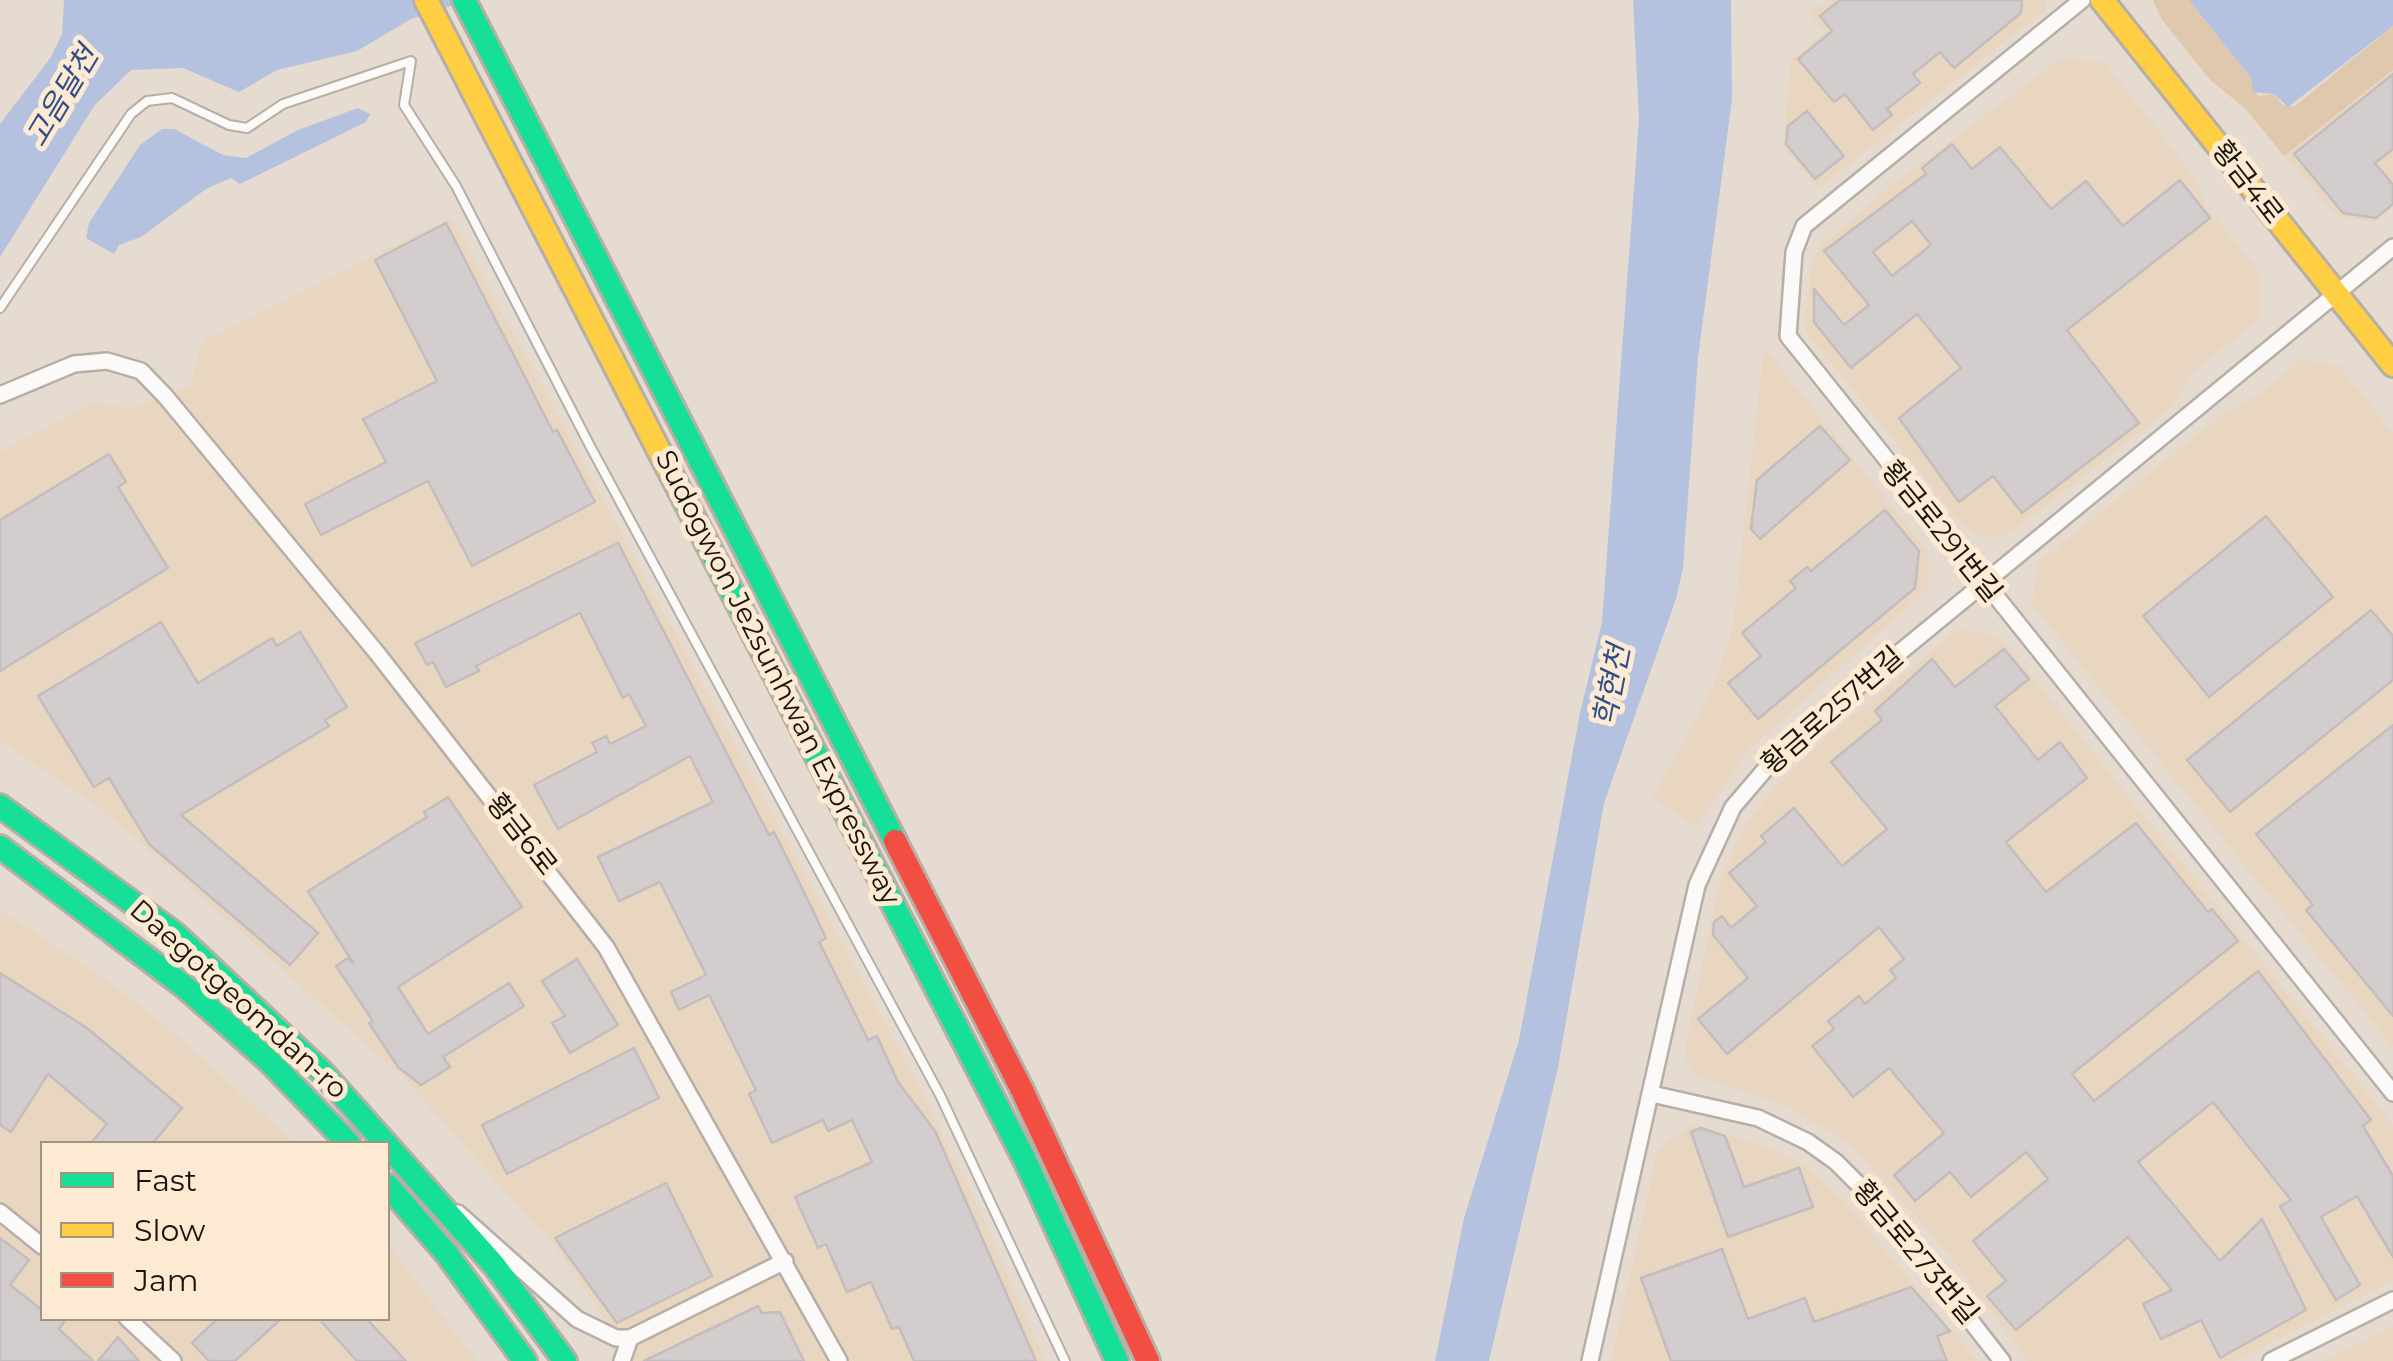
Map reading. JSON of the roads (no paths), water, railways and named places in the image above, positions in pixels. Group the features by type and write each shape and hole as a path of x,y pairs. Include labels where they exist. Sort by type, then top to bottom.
{"main road":[{"name":"Sudogwon Je2sunhwan Expressway","path":"426,0 1016,1143 1117,1361"},
{"name":"Sudogwon Je2sunhwan Expressway","path":"464,0 1022,1090 1148,1361"},
{"name":"황금4로","path":"2102,0 2393,365"},
{"name":"Daegotgeomdan-ro","path":"0,806 175,934 322,1072 384,1141"},
{"name":"Daegotgeomdan-ro","path":"0,848 186,987 270,1062 347,1141"},
{"name":"Daegotgeomdan-ro","path":"390,1147 494,1265 565,1361"},
{"path":"390,1188 446,1254 525,1361"}],"street":[{"name":"황금로291번길","path":"2082,0 1813,218 1798,235 1786,326 1792,346 2393,1093"},
{"name":"황금로257번길","path":"1590,1361 1697,885 1726,818 1752,782 1814,722 2393,247"},
{"name":"황금6로","path":"0,395 74,364 126,366 150,379 240,484 558,882 613,958 839,1361"},
{"name":"황금로273번길","path":"1652,1094 1758,1118 1808,1142 1836,1162 1886,1212 2002,1361"},
{"path":"425,1186 500,1247 577,1320 604,1335 630,1338 785,1261"},
{"path":"0,1212 40,1244"},
{"path":"2272,1361 2393,1300"},
{"path":"129,1321 172,1361"},
{"path":"622,1361 630,1338"}],"lane":[{"path":"0,308 138,106 147,100 172,98 229,125 247,128 283,104 411,61 404,105 456,186 589,444 940,1096 1065,1361"}],"water":[{"name":"고음달천","path":"64,0 469,0 411,19 357,51 277,70 239,92 183,68 131,70 94,106 0,257 0,124 51,57 62,34"},
{"name":"학현천","path":"1633,0 1731,0 1732,99 1698,358 1683,568 1676,599 1604,803 1558,1067 1489,1361 1435,1361 1464,1218 1519,1040 1580,713 1602,622 1639,119"},
{"path":"2189,0 2393,0 2393,26 2288,107 2274,94 2253,92 2251,78"},
{"path":"358,108 370,114 366,122 240,184 231,178 206,189 141,237 119,245 114,254 86,238 89,223 140,145 162,129 174,129 223,155 246,158 298,130"}]}
